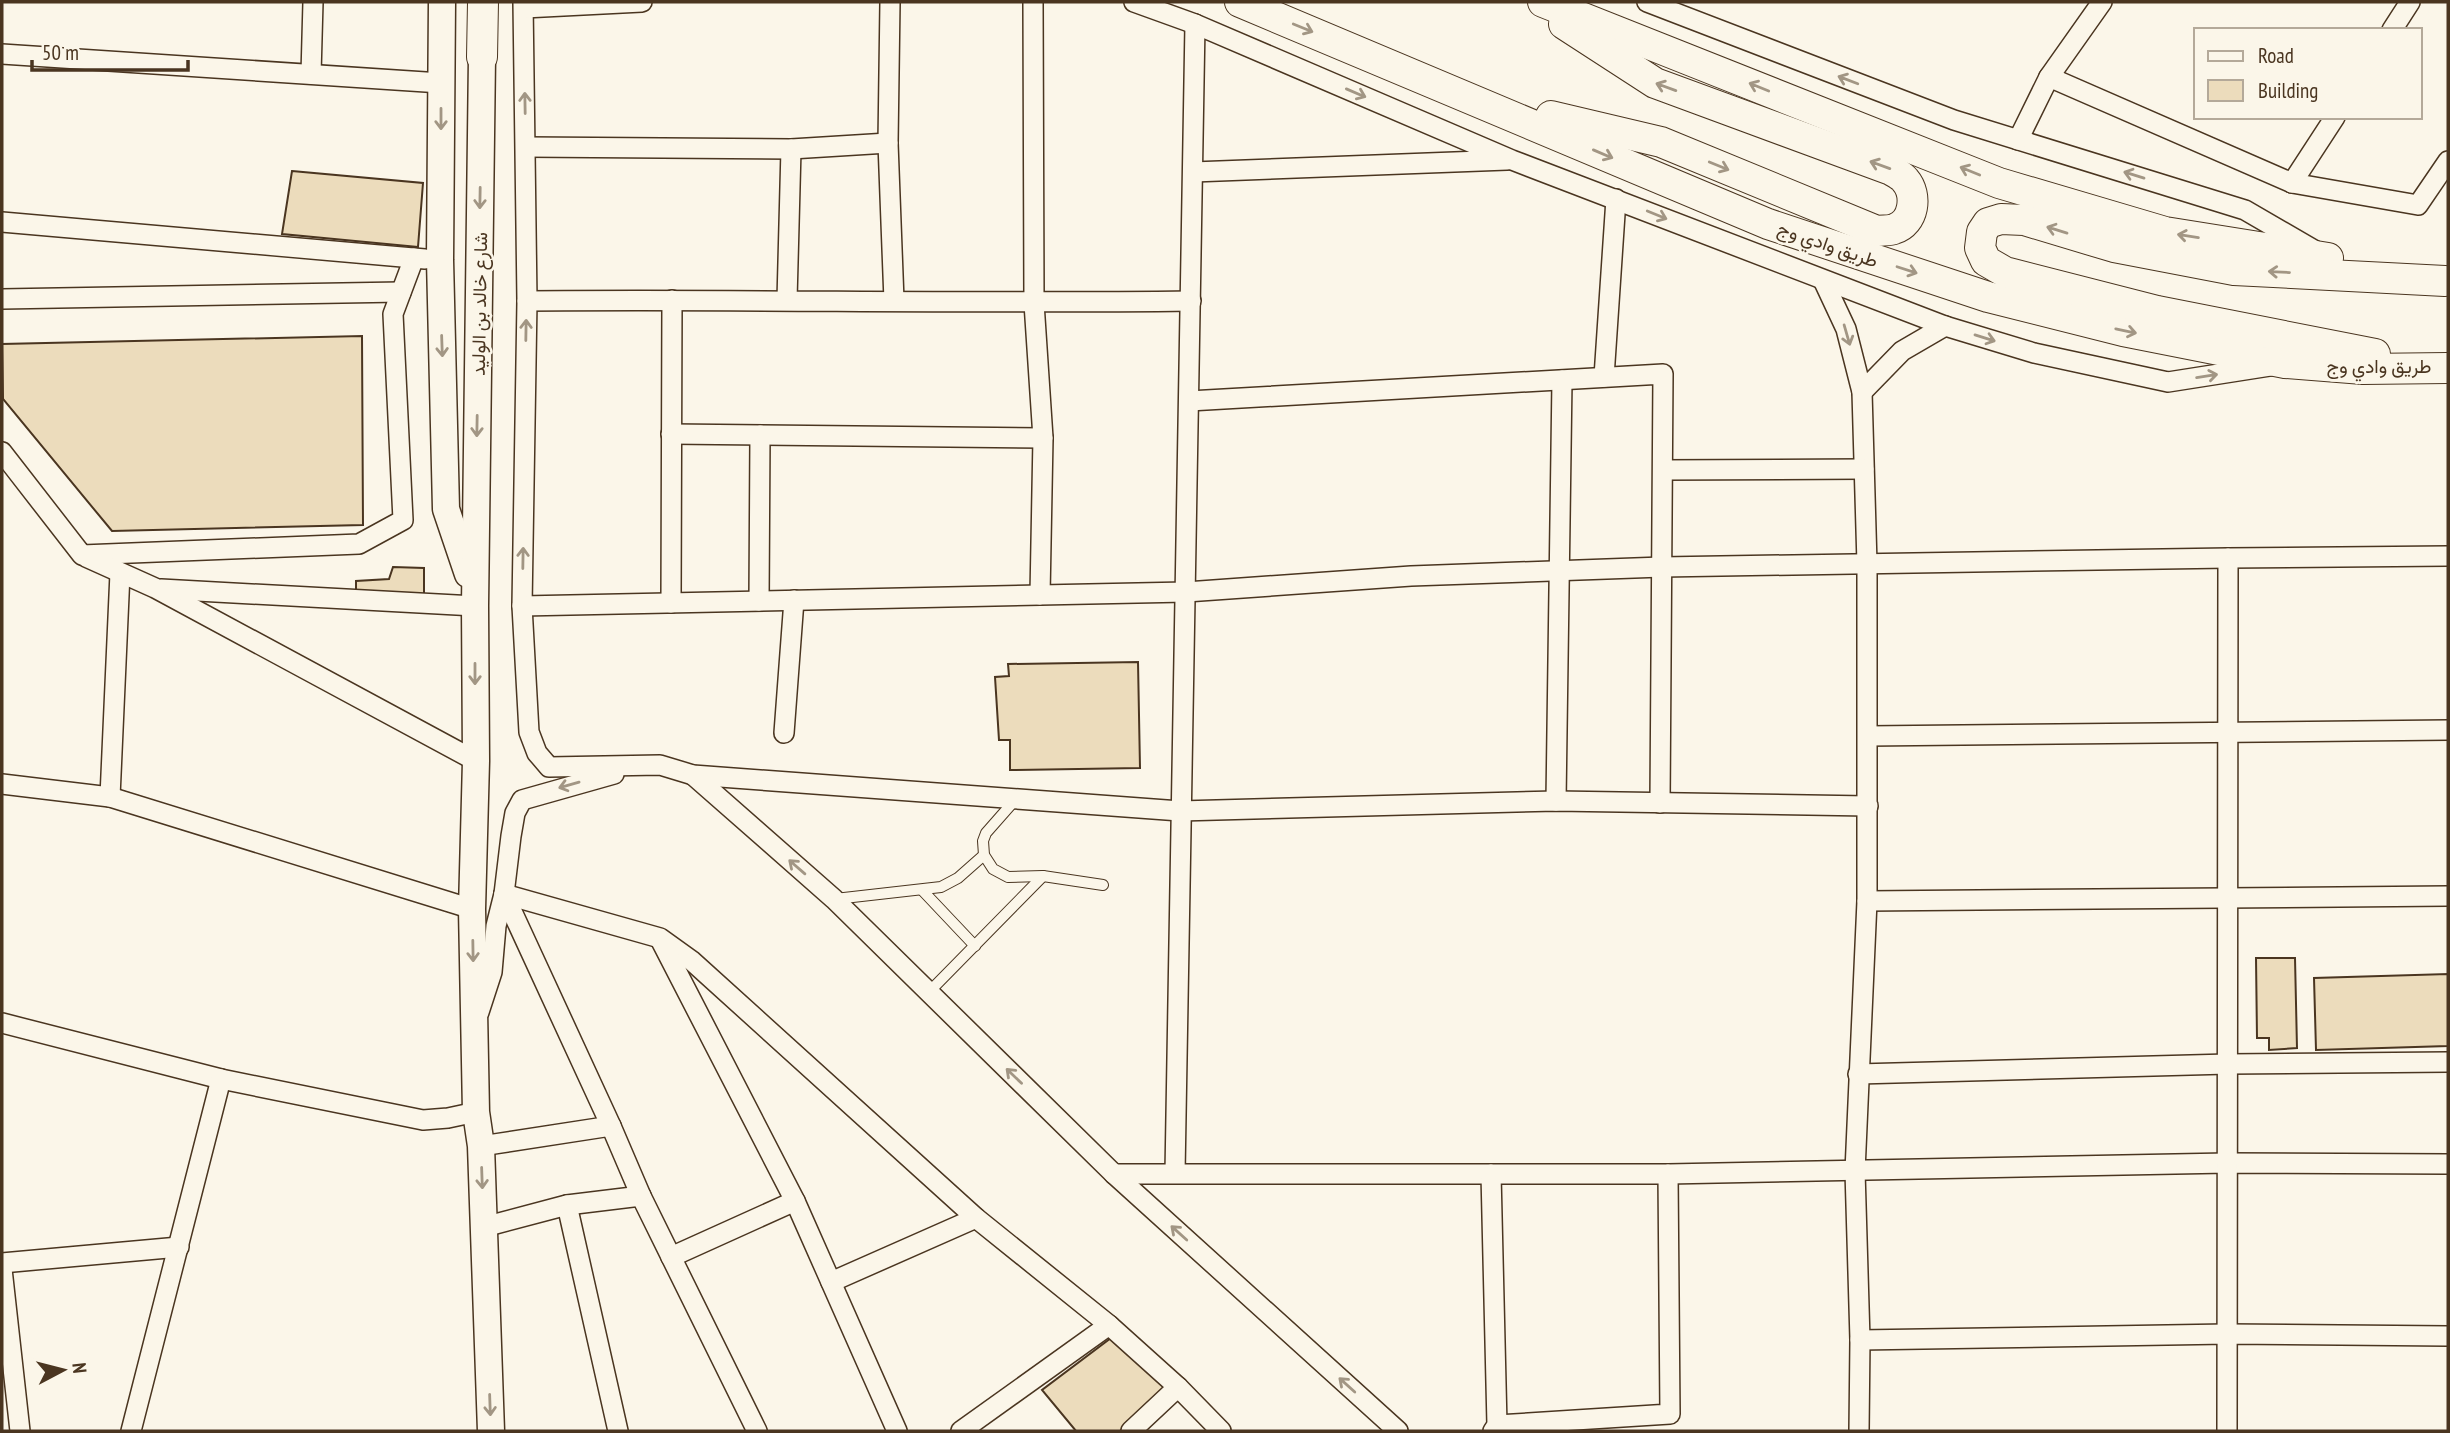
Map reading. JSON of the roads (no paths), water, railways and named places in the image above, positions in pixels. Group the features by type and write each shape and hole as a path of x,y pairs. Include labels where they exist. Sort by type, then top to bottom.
{"main road":[{"name":"شارع خالد بن الوليد","path":"482,57 483,2"},
{"name":"طريق وادي وج","path":"1240,2 1795,234 1988,297 2123,331 2286,363 2363,369 2443,367"},
{"path":"1465,95 1661,142 1877,230 1895,229 1906,221 1912,209 1912,192 1906,181 1891,170 1655,83 1529,2"},
{"path":"1543,2 1999,183 2165,232 2447,281"},
{"path":"2443,367 2157,312 2005,272 1986,261 1980,248 1982,232 1988,223 2001,219 2024,220 2114,247 2234,270 2447,281"}],"street":[{"path":"311,74 313,2"},
{"path":"155,589 475,600 446,509 427,259 441,83 442,2"},
{"path":"642,2 524,5 527,301 522,606 528,732 537,752 549,767 660,765 693,775 1180,811 1556,802 1868,806"},
{"path":"890,2 888,144 894,301"},
{"path":"1032,2 1034,303 1043,439 1040,595"},
{"path":"1134,2 1195,24 1512,160 1824,282 1945,326 2034,353 2168,382 2286,363"},
{"path":"1647,2 1954,120 2245,210 2330,259"},
{"path":"2018,140 2049,77 2102,2"},
{"path":"2393,28 2410,2"},
{"path":"1174,1173 1195,24"},
{"path":"2,54 441,83"},
{"name":"شارع خالد بن الوليد","path":"482,57 475,600 476,761 472,909 476,1112 481,1146 491,1431"},
{"path":"2049,77 2292,183 2418,205 2448,161"},
{"path":"2292,183 2334,119"},
{"path":"526,147 791,149 888,144"},
{"path":"787,300 791,149"},
{"path":"1193,172 1512,160"},
{"path":"1604,377 1616,199"},
{"path":"2,222 427,259"},
{"path":"82,555 359,544 403,520 393,314 401,292 427,259"},
{"path":"1824,282 1846,329 1861,393 1867,564 1867,901 1855,1171 1860,1340 1859,1431"},
{"path":"2,299 401,292"},
{"path":"671,603 672,300"},
{"path":"527,301 1191,302"},
{"path":"1861,393 1902,351 1945,326"},
{"path":"1189,401 1663,374 1660,803"},
{"path":"1556,802 1562,380"},
{"path":"671,434 1043,439"},
{"path":"759,601 760,435"},
{"path":"2,452 82,555 155,589 476,761"},
{"path":"1662,470 1864,469"},
{"path":"522,606 1186,592 1410,576 1662,567 2448,556"},
{"path":"2227,1431 2228,558"},
{"path":"110,797 120,573"},
{"path":"784,733 794,600"},
{"path":"1868,736 2448,730"},
{"path":"474,1027 492,972 496,926 504,894 515,813 522,800 593,778 660,765"},
{"path":"693,775 834,899 1114,1174 1398,1431"},
{"path":"2,784 110,797 472,909"},
{"path":"504,894 660,939 692,961 976,1218 1109,1325 1178,1387 1221,1431"},
{"path":"504,894 641,1196 757,1431"},
{"path":"1867,901 2448,896"},
{"path":"660,939 795,1200 897,1431"},
{"path":"2,1023 221,1079 423,1120 476,1112"},
{"path":"1858,1074 2228,1063 2448,1062"},
{"path":"131,1431 221,1079"},
{"path":"481,1146 611,1126"},
{"path":"1114,1174 1668,1174 2227,1163 2448,1164"},
{"path":"1490,1174 1495,1428 1670,1413 1668,1174"},
{"path":"484,1227 567,1205 641,1196"},
{"path":"671,1257 795,1200"},
{"path":"567,1205 618,1431"},
{"path":"831,1282 976,1218"},
{"path":"2,1263 179,1247"},
{"path":"2,1269 20,1431"},
{"path":"961,1431 1109,1325"},
{"path":"1860,1340 2227,1334 2448,1336"},
{"path":"1131,1431 1178,1387"}],"lane":[{"path":"1016,800 986,833 983,841 984,855 993,869 1008,877 1043,876 1103,885"},
{"path":"834,899 942,887 958,878 984,855"},
{"path":"929,992 1043,876"},
{"path":"923,891 975,946"}]}
